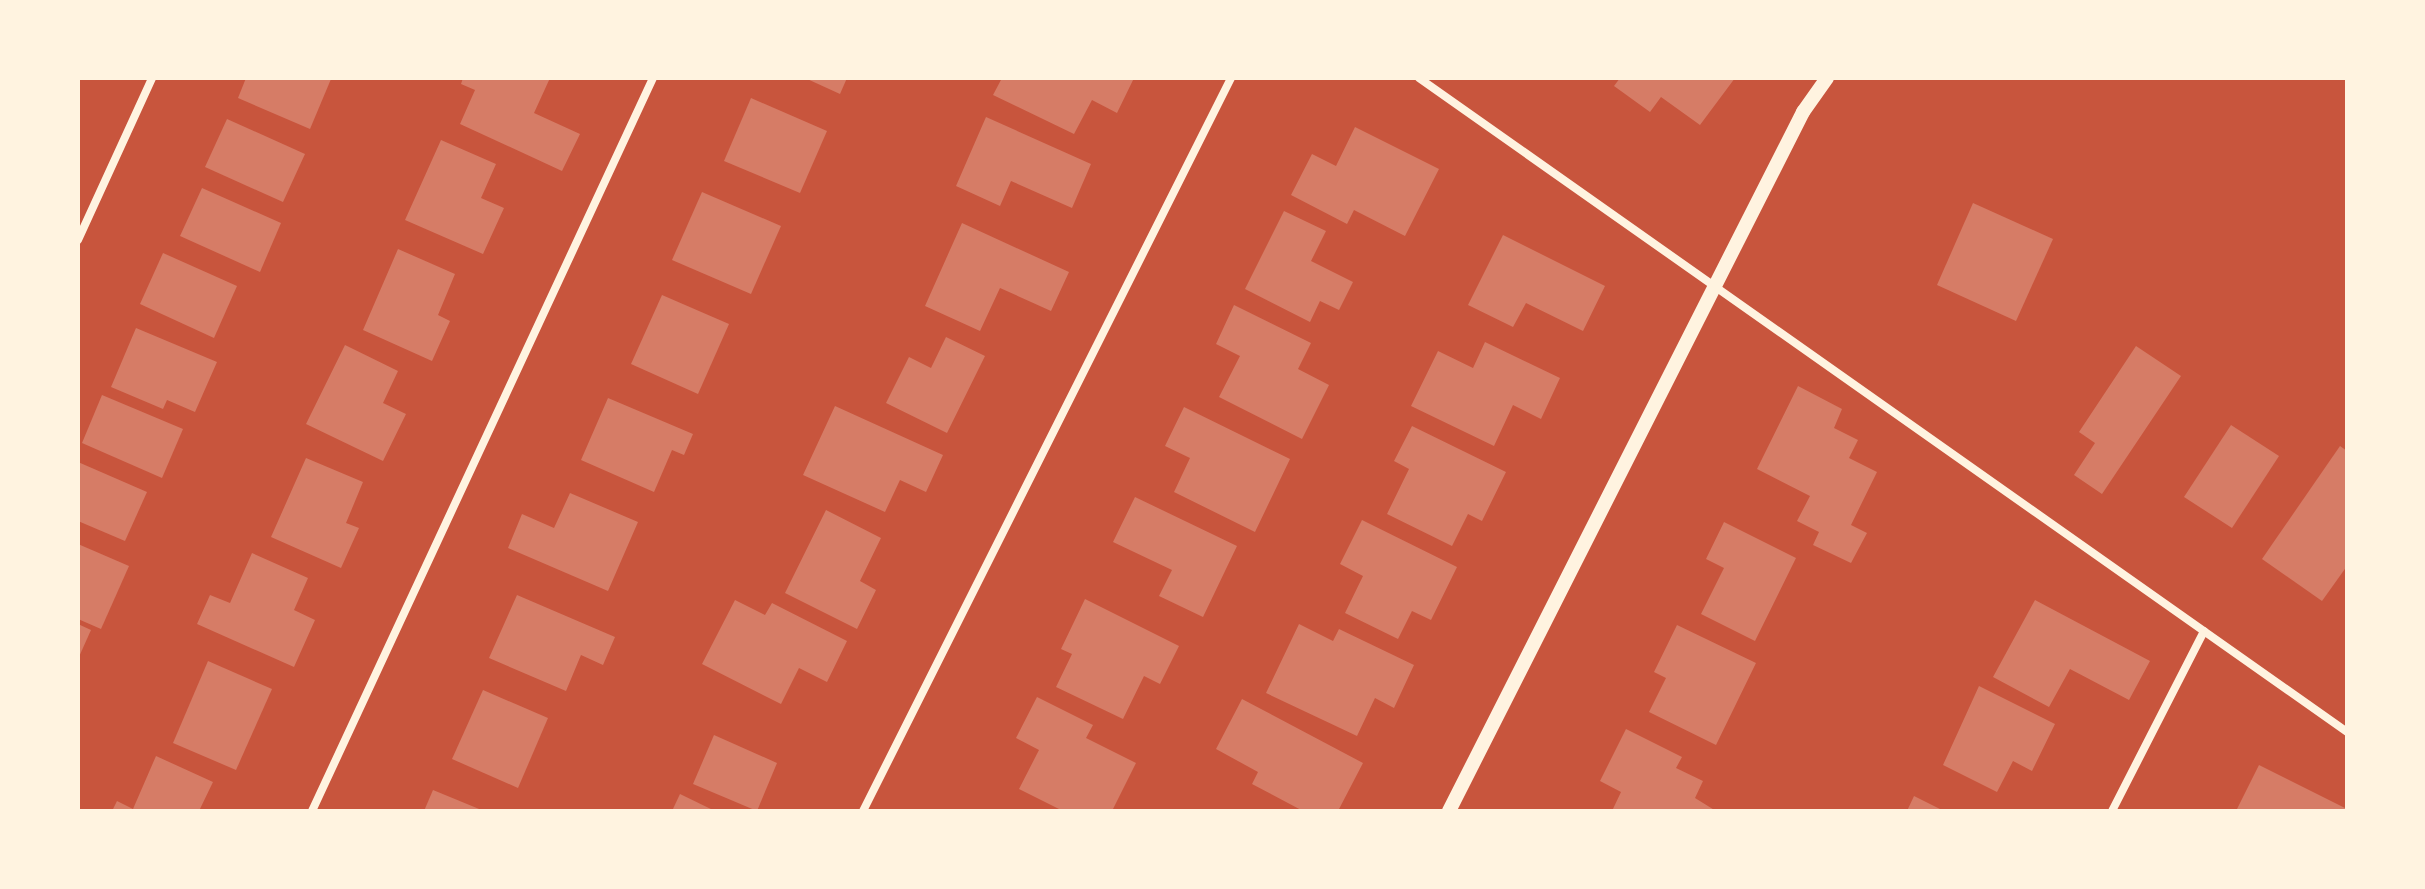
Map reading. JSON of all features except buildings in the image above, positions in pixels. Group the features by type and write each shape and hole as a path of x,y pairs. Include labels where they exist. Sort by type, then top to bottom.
{"street":[{"path":"78,240 152,78"},
{"path":"312,811 653,78"},
{"path":"863,811 1231,78"},
{"path":"1419,78 2347,732"},
{"path":"1449,811 1803,112 1827,78"},
{"path":"2112,811 2204,631"}]}
